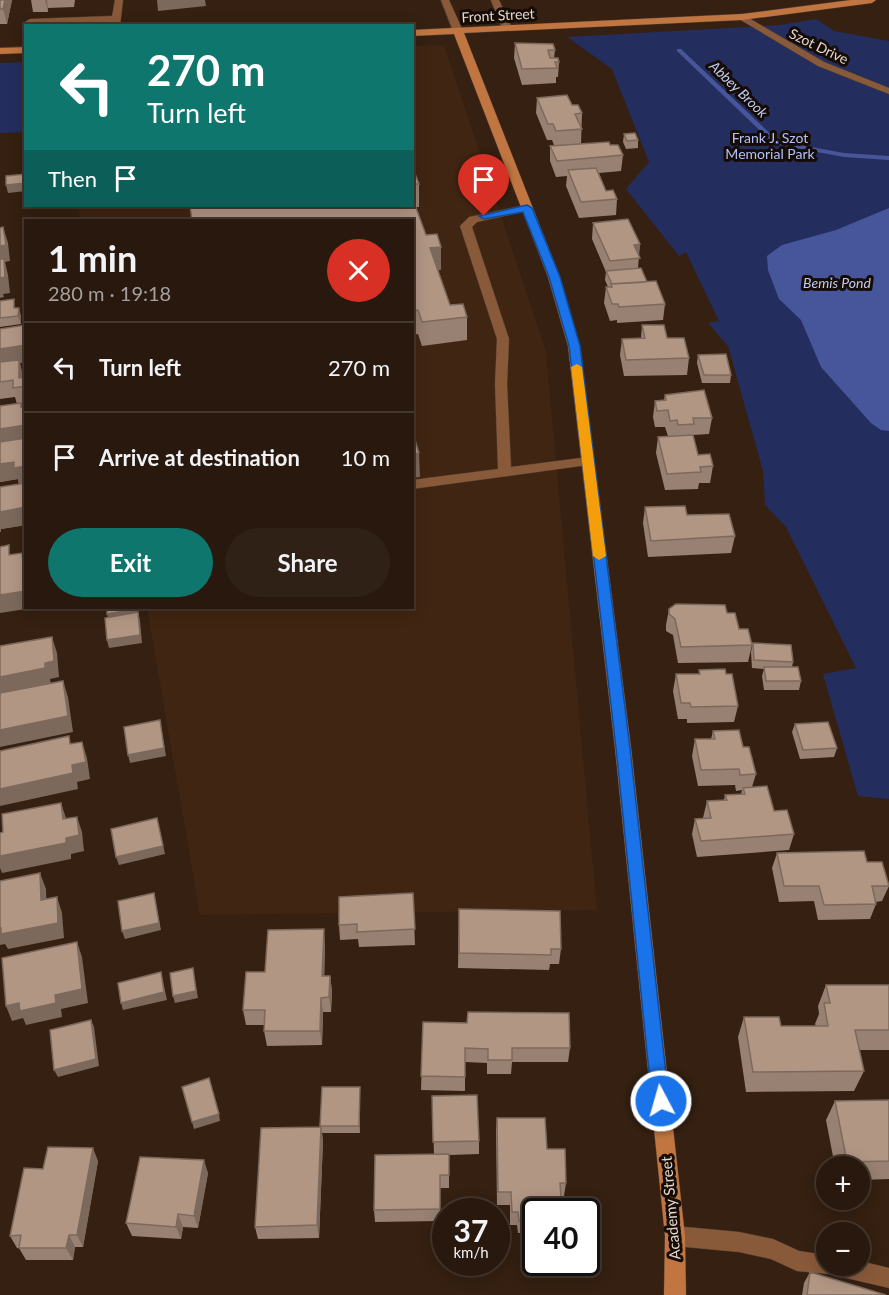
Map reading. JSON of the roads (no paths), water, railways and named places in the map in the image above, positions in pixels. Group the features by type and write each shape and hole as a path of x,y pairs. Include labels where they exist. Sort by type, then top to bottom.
{"street":[{"path":"30,22 115,22 119,0"},
{"path":"445,0 458,31"},
{"path":"495,0 507,28"},
{"name":"Front Street","path":"414,33 742,17 872,0"},
{"name":"Szot Drive","path":"742,17 821,64 889,91"},
{"name":"Academy Street","path":"458,31 554,277 574,346 623,748 675,1236 675,1295"},
{"path":"0,51 24,50"},
{"path":"505,471 501,384 503,339 465,226 473,219 527,208"},
{"path":"414,485 588,461"},
{"path":"675,1236 739,1242 773,1249 797,1261 816,1264"},
{"path":"870,1274 889,1278"}],"water":[{"name":"Bemis Pond","path":"889,208 889,431 881,430 871,423 821,367 801,320 779,299 768,270 767,256 782,245 836,230"}],"waterway":[{"name":"Abbey Brook","path":"679,50 776,143 844,155 889,158"}],"park label":[{"name":"Frank J. Szot Memorial Park","path":"770,146"}]}
